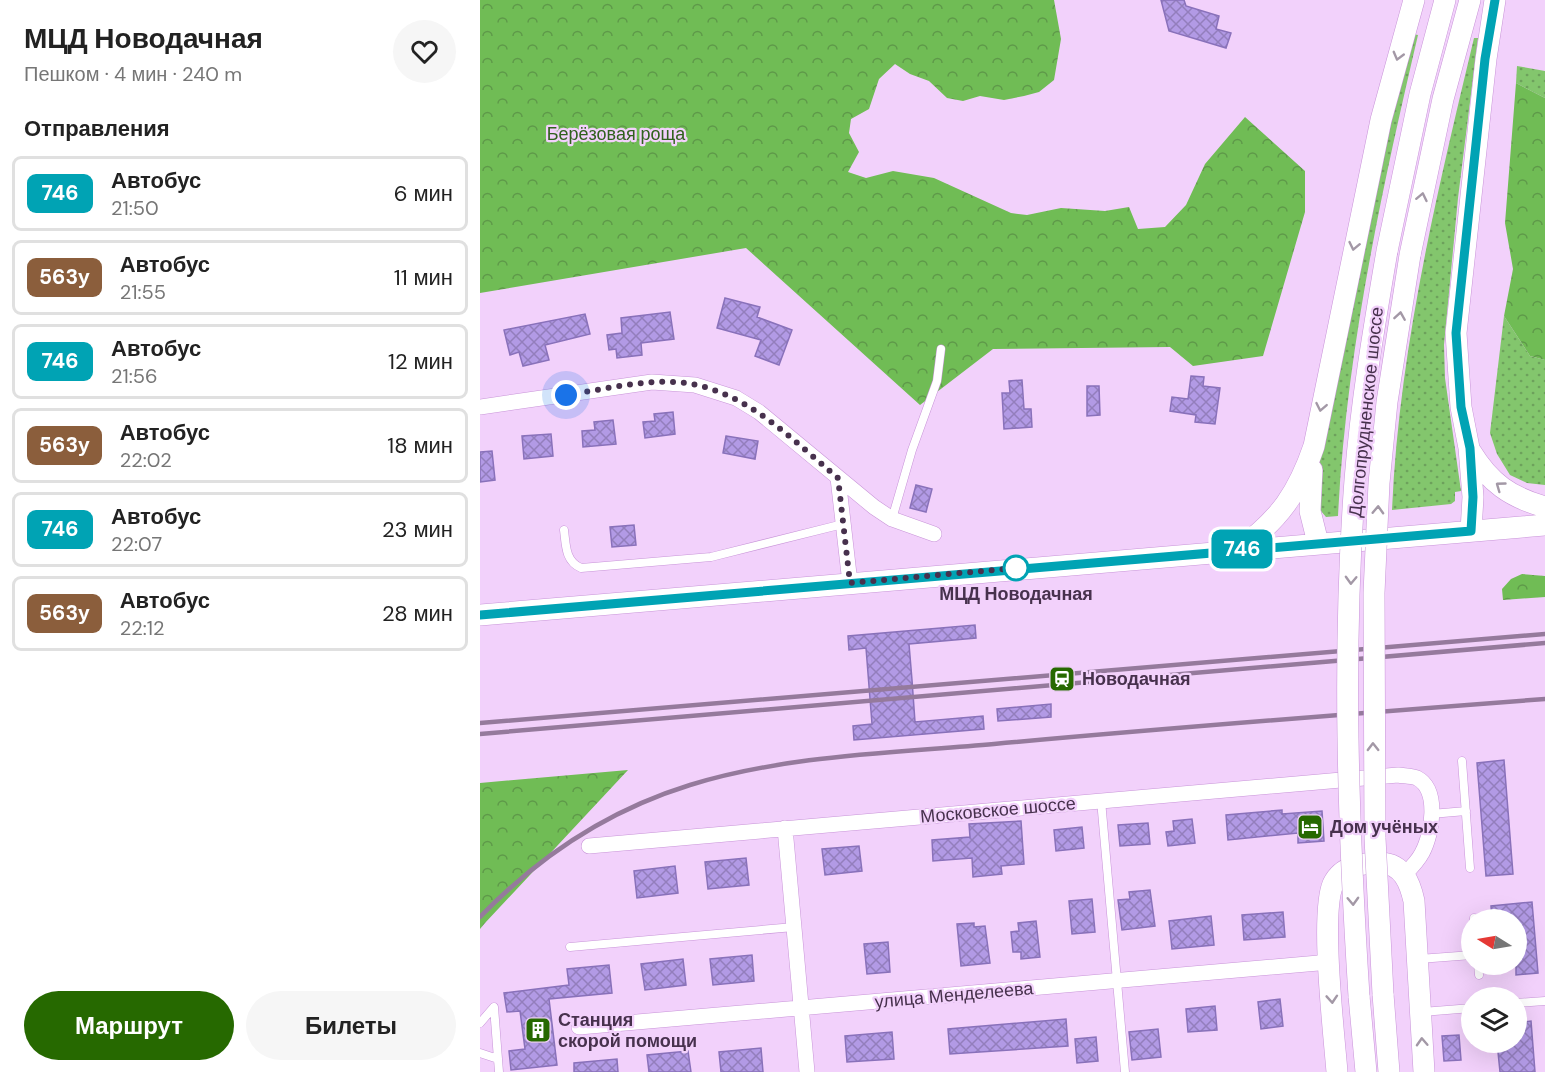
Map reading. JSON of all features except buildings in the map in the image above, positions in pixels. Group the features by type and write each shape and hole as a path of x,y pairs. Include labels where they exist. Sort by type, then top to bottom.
{"main road":[{"path":"1239,549 1291,501 1304,475 1314,446 1379,130 1414,0"},
{"name":"Долгопрудненское шоссе","path":"1366,1072 1359,996 1350,762 1351,592 1355,481 1364,399 1387,251 1420,94 1444,0"},
{"name":"Долгопрудненское шоссе","path":"1389,1072 1375,838 1374,593 1379,483 1387,402 1410,255 1443,99 1470,0"},
{"path":"1471,531 1473,497 1470,448 1461,407 1456,333 1485,59 1496,0"},
{"path":"1314,446 1310,511 1318,543"},
{"path":"1470,448 1484,472 1502,488 1524,500 1545,507"},
{"path":"480,615 1239,549 1545,525"},
{"path":"1337,1072 1329,903 1334,883 1346,870 1358,864 1385,863 1398,868 1404,875 1414,901 1424,1072"}],"street":[{"path":"480,407 652,382 695,385 736,398 759,412 838,478 892,519 934,534"},
{"path":"838,478 850,583"},
{"name":"Московское шоссе","path":"589,846 1326,780 1408,776 1417,778 1424,784 1430,796 1431,814"},
{"path":"1404,875 1422,853 1429,835 1431,814"},
{"path":"785,828 807,1072"},
{"name":"улица Менделеева","path":"579,1027 1330,962"}],"lane":[{"path":"892,519 912,450 937,381 941,349"},
{"path":"564,530 568,556 572,564 581,568 711,557 843,524"},
{"path":"1462,761 1470,868"},
{"path":"1101,800 1125,1072"},
{"path":"1431,814 1466,811"},
{"path":"570,947 794,927"},
{"path":"1418,959 1461,956"},
{"path":"1527,1002 1545,1000"},
{"path":"480,1023 494,1007 499,1072"},
{"path":"1421,1012 1461,1009"},
{"path":"480,1053 498,1059"}],"green space":[{"name":"Берёзовая роща","path":"480,0 1054,0 1061,39 1054,80 1039,92 1024,96 1004,100 980,96 963,101 947,98 929,81 910,74 895,64 879,79 869,109 851,119 849,133 859,152 848,172 866,178 893,171 934,178 1011,213 1027,215 1061,208 1105,211 1129,207 1138,229 1165,227 1186,205 1205,164 1245,117 1305,171 1305,212 1263,356 1193,366 1170,347 993,349 920,405 746,248 480,293"},
{"path":"1413,34 1418,35 1391,154 1357,334 1342,455 1338,516 1326,517 1321,511 1314,486 1386,133"},
{"path":"1474,38 1478,38 1458,198 1444,345 1445,378 1461,491 1455,492 1455,501 1451,504 1392,510 1396,450 1411,331 1434,213"},
{"path":"1517,66 1545,71 1545,98 1516,83"},
{"path":"1516,83 1545,98 1545,360 1530,356 1504,316 1513,269 1505,223"},
{"path":"1504,316 1530,356 1545,360 1545,485 1527,483 1510,475 1497,454 1490,433"},
{"path":"1522,574 1545,576 1545,597 1503,600 1502,589 1511,579"},
{"path":"628,770 485,923 480,929 480,783"}],"railway":[{"path":"480,723 1545,634"},
{"path":"480,734 1545,643"},
{"path":"480,917 526,874 551,855 604,822 660,795 727,775 764,767 879,753 1545,699"}],"bus line":[{"name":"746","path":"480,615 1235,549 1471,531 1473,497 1470,448 1461,407 1456,363 1456,333 1485,59 1495,0"}],"place":[{"name":"МЦД Новодачная","path":"1016,568"},
{"name":"Новодачная","path":"1062,679"},
{"name":"Дом учёных","path":"1310,827"},
{"name":"Станция скорой помощи","path":"538,1030"}],"route":[{"path":"566,395 652,382 676,382 695,385 736,398 759,412 838,478 850,583 1016,568"}]}
